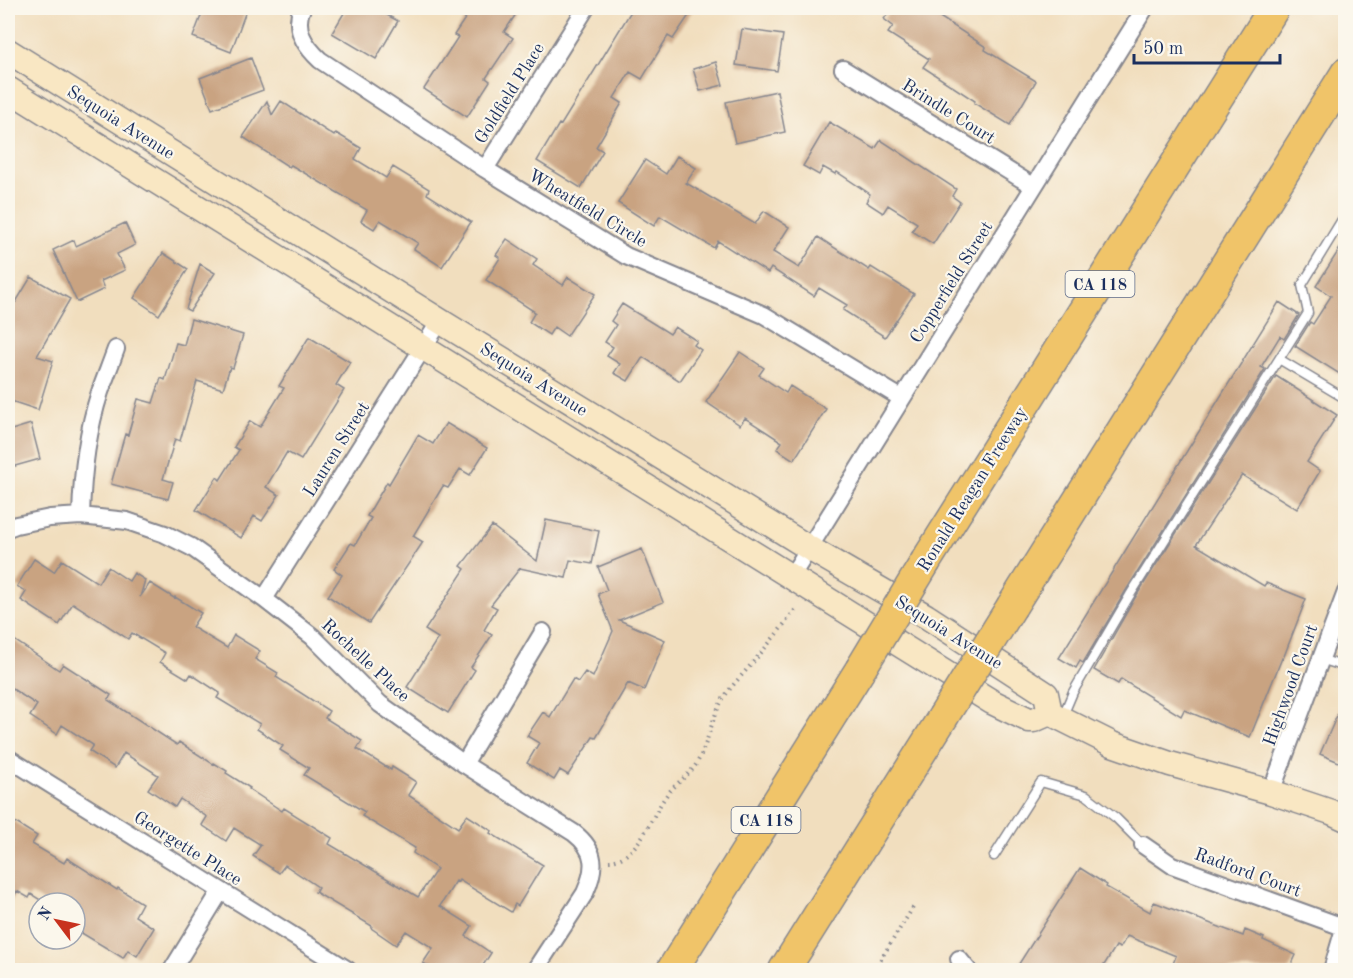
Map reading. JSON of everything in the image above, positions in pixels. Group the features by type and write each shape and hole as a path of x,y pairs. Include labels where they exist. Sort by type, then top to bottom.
{"highway":[{"name":"Ronald Reagan Freeway","path":"672,970 1274,8"},
{"path":"784,970 1346,73"}],"main road":[{"name":"Sequoia Avenue","path":"8,51 440,321 809,548 926,616 1046,694 1056,716 1029,720 992,702 8,89"},
{"path":"1056,716 1112,744 1170,764 1271,792 1346,819"}],"street":[{"name":"Wheatfield Circle","path":"302,8 299,14 300,32 307,48 320,60 485,169 626,256 764,315 901,398"},
{"name":"Goldfield Place","path":"485,169 586,8"},
{"name":"Copperfield Street","path":"791,577 1144,8"},
{"name":"Brindle Court","path":"843,69 1033,186"},
{"name":"Lauren Street","path":"264,599 440,321"},
{"path":"81,516 82,481 88,439 99,394 116,349"},
{"name":"Rochelle Place","path":"8,528 50,518 81,516 127,521 165,534 191,547 314,638 380,704 464,764 582,839 590,851 593,862"},
{"name":"Highwood Court","path":"1271,792 1346,592"},
{"path":"464,764 543,632"},
{"name":"Georgette Place","path":"8,758 348,970"},
{"name":"Radford Court","path":"1143,845 1172,865 1344,925"},
{"path":"536,970 585,893 591,879 593,862"},
{"path":"172,970 220,892"},
{"path":"1332,970 1344,925"}],"lane":[{"path":"1056,716 1308,313 1302,285 1346,213"},
{"path":"1279,359 1346,399"},
{"path":"1320,659 1346,667"},
{"path":"994,856 1041,782 1086,795 1116,818 1143,845"}],"path":[{"path":"593,862 616,861 630,852 643,836 670,791 693,769 699,759 720,703 777,635 797,607"},
{"path":"874,970 914,906"}],"building":[{"path":"204,8 247,8 231,52 193,37"},
{"path":"347,8 374,8 398,21 376,59 332,33"},
{"path":"472,8 520,8 504,32 513,38 486,78 490,81 467,117 424,89 458,37 454,35"},
{"path":"633,8 694,8 673,39 668,36 642,79 630,72 614,98 622,103 596,147 603,151 581,188 537,161"},
{"path":"892,8 938,8 935,14 986,47 985,50 1036,81 1010,125 923,67 929,59 888,33 893,26 884,19"},
{"path":"742,29 783,35 777,71 736,65"},
{"path":"251,58 263,90 212,109 200,78"},
{"path":"716,62 723,85 700,91 693,69"},
{"path":"777,91 785,132 735,143 726,102"},
{"path":"267,101 272,115 281,101 334,136 336,133 361,148 355,159 386,178 393,167 429,189 427,194 471,222 442,267 414,249 418,243 380,220 374,229 361,221 367,210 291,165 289,167 243,137"},
{"path":"829,122 875,149 881,140 956,189 952,196 960,202 933,244 912,231 917,223 888,205 883,213 866,202 870,194 837,172 835,174 823,167 819,175 803,166"},
{"path":"677,156 696,168 686,183 755,224 764,211 789,227 773,252 799,268 818,237 869,270 871,267 914,294 885,337 843,310 847,305 819,288 814,296 771,268 768,273 718,241 714,248 660,216 654,226 618,203 645,160 666,174"},
{"path":"125,223 135,245 117,254 125,270 101,281 104,289 77,302 53,250 74,240 76,246"},
{"path":"507,239 537,259 533,265 563,285 568,277 595,294 567,336 554,327 549,335 529,322 535,312 486,280 500,258 496,255"},
{"path":"1346,239 1346,378 1295,346 1310,322 1313,324 1331,296 1316,286"},
{"path":"163,253 188,269 159,315 134,298"},
{"path":"200,264 215,273 190,311 186,309"},
{"path":"31,277 70,299 37,356 53,361 38,410 8,400 8,297 16,302"},
{"path":"1279,302 1299,315 1284,339 1280,336 1261,367 1265,369 1083,663 1080,661 1076,668 1059,658"},
{"path":"622,304 670,334 675,327 697,341 694,345 701,350 680,381 643,357 628,381 614,373 620,364 607,356 613,347 605,342 616,325 611,321"},
{"path":"191,319 243,335 233,368 230,367 223,389 197,381 180,441 175,439 163,479 173,482 168,499 111,484 138,399 153,403 161,378 165,380 176,343 184,345"},
{"path":"309,337 350,362 336,385 344,390 301,460 287,452 266,487 279,495 262,521 254,516 241,538 196,510 217,477 220,480 239,450 234,447 250,421 260,427 284,388 279,386"},
{"path":"740,352 764,368 759,375 786,393 790,386 826,409 794,460 777,449 782,442 745,418 740,425 706,402"},
{"path":"1276,376 1337,415 1307,462 1320,471 1297,509 1242,475 1196,545 1264,586 1266,583 1306,599 1250,737 1184,710 1181,716 1121,679 1118,684 1094,670 1135,598"},
{"path":"446,423 487,448 470,475 460,469 448,488 443,486 413,536 423,542 369,623 328,596 342,575 334,569 351,543 355,545 371,518 367,516 418,435 433,444"},
{"path":"31,424 40,459 8,468 8,431"},
{"path":"546,520 599,531 592,564 570,560 566,578 520,568 491,605 497,608 484,630 492,635 471,667 475,670 448,713 407,687 438,638 425,630 465,569 461,566 492,526 537,561"},
{"path":"642,549 663,602 619,620 665,640 644,690 628,683 596,738 593,737 568,775 560,770 554,780 527,763 539,743 527,736 543,712 550,717 573,679 578,682 585,672 593,677 613,631 598,594 607,590 598,567"},
{"path":"34,559 54,572 62,560 98,583 108,567 129,581 134,573 145,580 140,597 150,583 175,597 201,613 192,627 227,648 234,635 260,651 255,659 278,673 276,677 329,711 325,718 362,741 357,749 416,782 408,795 458,828 467,815 492,831 490,833 543,865 518,906 515,904 511,912 459,880 456,881 440,906 472,926 466,936 491,953 480,970 435,970 423,963 433,948 406,931 396,945 371,928 372,926 315,892 318,887 285,865 279,873 253,856 261,845 234,828 226,841 202,825 207,817 180,799 175,807 148,789 158,775 124,753 115,768 89,751 93,745 62,725 57,734 30,716 37,705 8,686 8,636 59,670 63,664 111,695 108,700 177,745 179,742 227,771 226,773 282,811 284,808 332,838 329,844 418,897 437,869 413,853 415,848 362,816 365,812 304,775 309,768 280,750 283,746 257,729 260,724 217,698 220,693 191,674 188,679 160,662 165,653 132,633 128,639 73,603 59,625 21,600 26,592 17,586"},
{"path":"1346,695 1346,765 1320,754"},
{"path":"8,818 37,836 32,844 64,863 67,858 142,903 135,916 154,928 137,956 128,950 123,958 87,936 87,891 27,891 27,897 17,891 8,907"},
{"path":"1080,868 1107,885 1106,887 1150,912 1154,902 1243,936 1245,930 1296,955 1289,970 1190,970 1173,964 1176,956 1127,936 1120,948 1116,946 1101,970 1015,970"}]}
